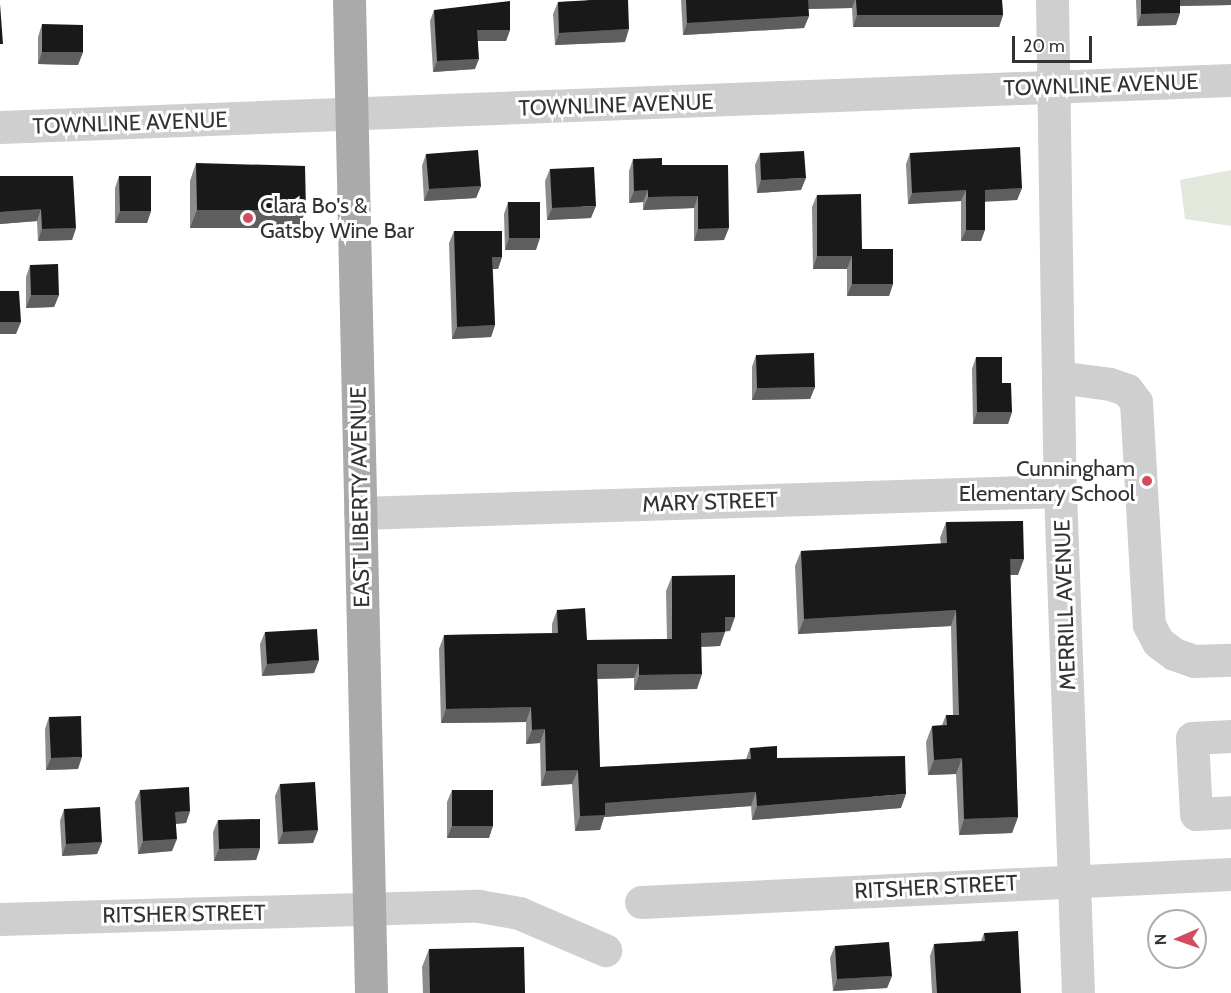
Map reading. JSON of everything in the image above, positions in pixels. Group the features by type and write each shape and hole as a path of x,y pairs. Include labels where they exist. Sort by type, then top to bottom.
{"main road":[{"name":"EAST LIBERTY AVENUE","path":"349,0 371,993"}],"street":[{"name":"MERRILL AVENUE","path":"1052,0 1060,491 1076,880 1078,993"},
{"name":"TOWNLINE AVENUE","path":"0,127 350,117 1231,80"},
{"path":"1058,377 1110,384 1126,390 1136,402 1149,624 1158,642 1174,654 1194,660 1231,660"},
{"name":"MARY STREET","path":"360,513 1060,491"},
{"path":"1231,736 1192,738 1196,814 1231,812"},
{"name":"RITSHER STREET","path":"641,902 1231,874"},
{"name":"RITSHER STREET","path":"0,919 479,906 519,914 605,950"}],"shaded area":[{"path":"1231,170 1231,226 1185,219 1180,180"}],"building":[{"path":"628,0 629,29 559,33 558,2"},
{"path":"686,0 808,0 809,16 687,23"},
{"path":"856,0 1002,0 1003,15 857,15"},
{"path":"1141,0 1180,0 1180,13 1141,14"},
{"path":"510,1 510,30 477,30 479,59 437,61 434,10"},
{"path":"0,4 3,44 0,44"},
{"path":"42,24 83,25 83,52 42,52"},
{"path":"1020,147 1022,188 985,190 985,230 966,230 966,190 912,193 910,153"},
{"path":"478,150 481,186 429,189 426,154"},
{"path":"804,151 806,178 761,180 760,153"},
{"path":"662,158 662,165 728,165 729,228 698,229 698,196 648,197 648,190 634,191 633,159"},
{"path":"196,163 305,166 306,210 197,210"},
{"path":"594,167 596,206 552,208 550,169"},
{"path":"0,176 73,176 76,228 42,229 41,209 0,212"},
{"path":"119,176 151,176 151,211 120,211"},
{"path":"861,194 862,249 893,249 893,284 852,284 852,256 817,256 817,195"},
{"path":"508,202 540,202 540,238 509,238"},
{"path":"454,231 502,231 502,257 492,257 495,325 457,327"},
{"path":"58,264 59,295 31,295 30,265"},
{"path":"0,291 19,291 21,322 0,322"},
{"path":"814,353 815,387 757,388 756,355"},
{"path":"976,357 1002,357 1002,383 1011,383 1012,412 977,412"},
{"path":"1023,521 1024,559 1010,559 1018,817 964,819 962,758 934,760 932,726 947,725 946,715 959,715 956,610 804,619 801,551 947,543 946,522"},
{"path":"735,575 735,617 725,617 725,632 701,633 702,674 639,675 639,664 597,664 600,767 751,759 750,748 777,746 777,758 905,756 906,794 757,806 756,792 605,803 605,815 580,816 578,770 546,771 545,729 532,730 531,707 446,709 444,635 558,633 557,610 585,608 587,640 672,639 672,576"},
{"path":"317,629 319,660 267,664 265,632"},
{"path":"81,716 82,757 51,758 49,717"},
{"path":"315,782 318,830 283,832 280,784"},
{"path":"189,787 190,811 175,812 177,839 143,841 140,790"},
{"path":"452,790 493,790 493,826 452,826"},
{"path":"100,807 102,842 66,844 64,809"},
{"path":"260,819 260,848 219,849 218,820"},
{"path":"1018,931 1021,993 937,993 934,944 985,941 984,933"},
{"path":"889,942 892,976 837,979 835,946"},
{"path":"524,947 525,993 430,993 429,949"}],"place":[{"name":"Clara Bo's & Gatsby Wine Bar","path":"248,218"},
{"name":"Cunningham Elementary School","path":"1147,481"}]}
